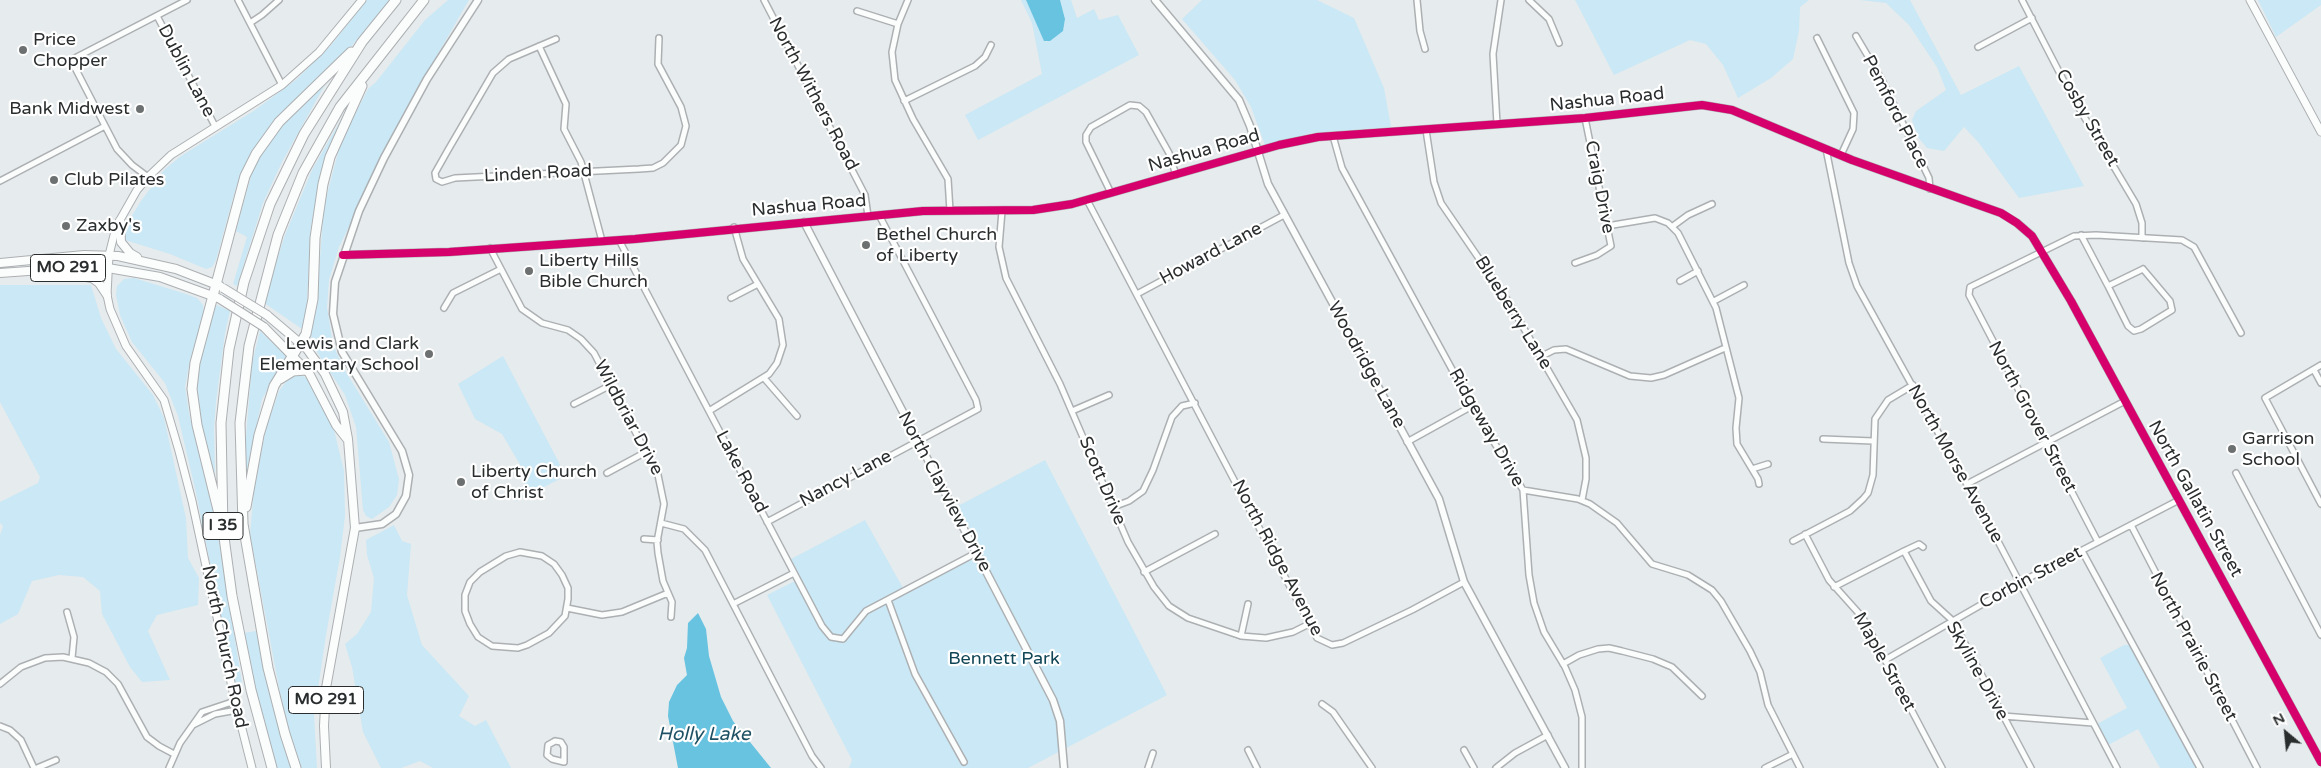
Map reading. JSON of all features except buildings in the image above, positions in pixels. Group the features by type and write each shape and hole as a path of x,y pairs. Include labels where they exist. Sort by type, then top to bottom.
{"highway":[{"name":"I 35","path":"272,768 250,690 232,596 223,530 221,423 229,349 244,282 270,204 299,143 362,42 396,0"},
{"name":"I 35","path":"296,768 284,734 268,668 243,524 240,423 249,346 278,235 303,173 340,107 424,0"},
{"path":"223,530 192,403 195,363 217,298 245,176 256,154 279,122 362,42"},
{"path":"243,524 259,435 278,380 306,334 312,308 315,238 323,184 330,157 350,108 374,64"},
{"path":"278,380 293,371 306,370"}],"main road":[{"name":"North Church Road","path":"252,768 234,701 192,500 164,400 126,346 110,309 108,295 109,255 120,220 137,190 148,177 172,155 282,85 319,52 362,0"},
{"path":"2250,0 2321,132"},
{"path":"120,220 121,242 130,253 140,259"},
{"name":"MO 291","path":"0,263 109,255 140,259 176,268 219,286 267,314 301,344 317,362 332,387 343,412 348,439 355,528 326,688 324,726 326,768"},
{"name":"MO 291","path":"0,273 84,266 108,268 160,277 217,298 264,327 293,356 317,386 336,425 348,439"},
{"path":"45,270 92,278 99,283 108,295"}],"street":[{"path":"148,177 123,157 71,60 187,0"},
{"path":"238,0 282,85"},
{"path":"250,23 279,0"},
{"path":"355,528 382,524 396,514 406,496 408,476 402,451 348,365 337,339 332,303 343,255 365,196 392,143 427,79 478,0"},
{"name":"North Withers Road","path":"764,0 866,195 868,216"},
{"path":"908,0 898,24 892,52 892,67 904,101 948,179 950,211"},
{"path":"1155,0 1234,92 1245,113 1257,152"},
{"path":"1417,0 1418,16 1425,49"},
{"path":"1497,124 1493,54 1501,0"},
{"path":"1529,0 1549,18 1559,42"},
{"name":"Cosby Street","path":"2022,0 2070,93 2136,204 2142,223 2142,238"},
{"path":"857,11 898,24"},
{"name":"Dublin Lane","path":"157,16 215,126"},
{"path":"1978,47 2032,18"},
{"name":"Pemford Place","path":"1856,36 1882,80 1929,178 1930,189"},
{"name":"Linden Road","path":"539,46 509,59 493,73 435,173 438,182 455,178 653,168 672,157 681,146 686,126 681,107 658,64 659,38"},
{"path":"1817,38 1854,113 1853,128 1841,155"},
{"path":"556,39 539,46 558,90 565,101 564,129 582,162 602,241"},
{"path":"904,101 975,66 985,57 991,46"},
{"path":"1111,193 1086,142 1086,135 1091,127 1130,105 1139,106 1146,112 1169,153 1176,175"},
{"name":"Nashua Road","path":"343,255 619,240 734,227 879,215 1041,209 1087,200 1295,141 1333,136 1585,118 1702,105 1719,107 1744,114 1841,155 1930,189 1992,209 2009,217 2025,229 2041,250"},
{"name":"Craig Drive","path":"1575,263 1597,255 1610,246 1608,226 1585,118"},
{"path":"0,181 105,126"},
{"name":"Blueberry Lane","path":"1426,130 1434,182 1441,203 1508,302 1572,408 1581,432 1586,466 1582,500"},
{"name":"Ridgeway Drive","path":"1333,136 1342,168 1472,406 1523,490 1534,603 1544,632 1563,664 1575,690 1582,717 1582,768"},
{"name":"North Morse Avenue","path":"1826,149 1853,274 1967,484 2116,768"},
{"name":"Woodridge Lane","path":"1257,152 1268,184 1445,514 1453,552 1464,582"},
{"name":"North Ridge Avenue","path":"1087,200 1309,624 1320,640 1325,644 1336,645 1385,624 1464,582"},
{"path":"1673,226 1688,215 1712,204"},
{"name":"Scott Drive","path":"1002,211 1000,248 1006,278 1050,362 1113,507 1144,572 1169,606 1188,618 1241,636 1266,638 1293,632 1309,624"},
{"name":"Howard Lane","path":"1137,294 1284,214"},
{"name":"Nancy Lane","path":"767,522 978,409 976,400 879,215"},
{"path":"1608,226 1649,218 1661,220 1673,226 1714,301 1739,398 1736,428 1737,444 1759,484"},
{"name":"North Clayview Drive","path":"804,222 1053,700 1060,721 1064,768"},
{"path":"709,411 764,378 777,363 782,351 783,338 776,312 743,259 734,227"},
{"path":"2081,235 2128,326 2134,331 2141,329 2172,310 2170,301 2142,269 2108,286"},
{"path":"2041,250 2070,237 2081,235 2190,242 2241,333"},
{"name":"Lake Road","path":"619,240 826,634 834,639 843,639 866,611 888,600"},
{"name":"Wildbriar Drive","path":"490,248 522,309 537,320 568,330 581,339 594,354 646,452 662,487 664,504 658,540 663,582 673,608 671,617"},
{"name":"North Grover Street","path":"2041,250 1970,287 1968,290 2098,542"},
{"name":"North Gallatin Street","path":"2041,250 2321,762"},
{"path":"444,308 453,293 501,270"},
{"path":"1680,281 1698,271"},
{"path":"731,298 758,284"},
{"path":"1714,301 1744,285"},
{"path":"1540,357 1557,349 1566,349 1630,376 1651,378 1664,375 1725,348"},
{"path":"2321,365 2265,398 2321,504"},
{"path":"2314,370 2321,383"},
{"path":"764,378 798,416"},
{"path":"574,404 611,384"},
{"path":"1793,541 1850,511 1868,493 1873,475 1875,419 1883,406 1912,385"},
{"path":"1072,411 1109,395"},
{"path":"1967,484 2124,401"},
{"path":"1113,507 1129,501 1143,491 1153,470 1172,417 1182,406 1194,403"},
{"path":"1407,442 1472,406"},
{"path":"1823,439 1873,441"},
{"path":"606,473 646,452"},
{"path":"1752,469 1768,464"},
{"path":"2236,473 2321,635"},
{"path":"1523,490 1582,500 1599,509 1617,523 1652,564 1692,578 1716,593 1750,651 1760,672 1768,705 1800,768"},
{"name":"Corbin Street","path":"1885,660 2019,583 2179,500"},
{"path":"661,523 684,529 697,541 708,556 812,756 822,768"},
{"name":"North Prairie Street","path":"2131,525 2257,768"},
{"path":"1144,572 1215,534"},
{"name":"Maple Street","path":"1805,534 1834,587 1858,610 1942,768"},
{"path":"644,539 658,540"},
{"path":"1834,587 1919,544 1923,547"},
{"path":"2082,550 2200,768"},
{"name":"Skyline Drive","path":"1904,551 1931,601 1953,621 2031,768"},
{"path":"520,552 542,556 554,564 566,581 567,608 565,616 549,633 518,648 505,648 492,646 478,637 470,624 464,603 470,582 480,572 506,556 520,552"},
{"path":"964,762 915,674 888,600 976,553"},
{"path":"734,604 794,573"},
{"path":"1464,582 1565,768"},
{"path":"567,608 602,615 616,613 668,593"},
{"path":"1241,636 1248,604"},
{"path":"67,612 74,636 72,658"},
{"path":"1563,664 1598,649 1609,648 1653,659 1672,667 1702,696"},
{"path":"0,684 13,672 29,663 54,657 72,658 89,663 111,677 124,692 147,737 158,746 174,754"},
{"path":"169,768 174,754 202,712 234,701"},
{"path":"1322,704 1333,712 1372,768"},
{"path":"193,725 216,714 237,710"},
{"path":"2003,716 2094,723"},
{"path":"0,726 10,730 21,740 36,768 56,760"},
{"path":"1496,768 1515,753 1548,735"},
{"path":"564,762 552,759 547,755 546,748 550,743 558,741 563,744 564,762 568,768"},
{"path":"1248,750 1257,768"},
{"path":"1464,750 1474,768"},
{"path":"1148,768 1153,753"},
{"path":"1765,768 1793,754"}],"green space":[{"path":"367,0 390,0 350,48 252,155 236,187 216,260 212,267 206,269 170,254 125,240 124,232 127,224 141,201 165,169 181,156 255,110 297,79 331,45"},
{"path":"448,0 469,0 410,102 339,247 329,280 327,307 333,345 344,369 389,442 399,479 397,495 389,507 372,519 366,516 363,510 356,427 345,395 313,346 311,335 317,299 324,206 341,141 368,89 376,82 425,20"},
{"path":"1021,0 1026,0 1046,42 1063,30 1065,19 1060,0 1071,0 1077,18 1094,9 1099,20 1118,15 1139,55 978,140 965,115 1042,74 1032,23"},
{"path":"1202,0 1317,0 1354,18 1384,88 1391,127 1312,133 1265,145 1251,107 1235,80 1182,19"},
{"path":"1575,0 1809,0 1800,7 1799,31 1793,59 1771,78 1738,98 1723,65 1706,44 1690,40 1614,75"},
{"path":"1860,0 1910,0 1961,95 2019,66 2084,186 2019,198 1979,143 1964,127 1944,151 1927,148 1918,137 1912,120 1916,111 1946,90 1937,67 1909,25 1886,3"},
{"path":"2258,0 2321,0 2321,5 2276,37"},
{"path":"327,81 282,162 263,203 237,286 233,284 247,237 236,231 252,172 268,140"},
{"path":"347,109 319,186 311,226 306,318 302,329 263,302 285,235 312,170"},
{"path":"134,278 197,298 203,305 204,313 190,360 185,387 189,413 216,524 243,689 236,692 196,493 178,416 165,383 132,342 120,315 116,295 117,286 124,279"},
{"path":"0,285 91,285 101,318 116,349 153,395 164,418 186,518 188,558 199,578 198,605 157,615 148,631 170,680 142,682 130,667 102,614 100,591 83,577 59,575 32,581 18,614 0,624 0,535 3,526 0,523 0,502 38,483 40,477 0,402"},
{"path":"217,305 230,311 225,333 216,402 214,428 215,474 203,438 195,394 204,338"},
{"path":"260,331 287,357 262,399 246,478 245,449 252,363"},
{"path":"503,356 566,476 514,502 525,492 522,468 502,434 475,419 458,384"},
{"path":"295,376 303,376 308,379 317,393 334,430 344,471 345,516 340,557 314,715 317,768 301,768 284,714 250,534 254,490 266,428 279,391 288,379"},
{"name":"Bennett Park","path":"1045,460 1167,695 1028,768 849,768 852,760 767,595 801,578 791,559 865,520 903,588 980,548 958,506"},
{"path":"394,525 402,541 411,544 407,595 422,645 469,696 459,716 475,726 486,720 511,768 433,768 420,761 401,768 381,768 363,732 352,667 345,644 357,634 371,612 374,578 367,555 366,540"},
{"path":"256,631 276,717 292,768 276,768 254,688 244,633"},
{"path":"2124,645 2129,645 2196,768 2160,768 2138,729 2108,745 2097,724 2127,708 2100,658"}],"water":[{"path":"1026,0 1060,0 1065,19 1063,31 1050,41 1044,41"},
{"name":"Holly Lake","path":"698,613 706,629 709,656 721,697 733,721 771,768 678,768 668,716 669,702 677,685 687,675 684,658 687,648 688,623"}],"cycle path":[{"path":"343,255 449,252 635,239 923,211 1033,210 1072,204 1279,145 1318,137 1585,118 1702,105 1732,110 1852,160 2001,213 2017,223 2032,236 2071,301 2321,762"}],"place":[{"name":"Price Chopper","path":"23,50"},
{"name":"Bank Midwest","path":"140,109"},
{"name":"Club Pilates","path":"54,180"},
{"name":"Zaxby's","path":"66,226"},
{"name":"Bethel Church of Liberty","path":"866,245"},
{"name":"Liberty Hills Bible Church","path":"529,271"},
{"name":"Lewis and Clark Elementary School","path":"429,354"},
{"name":"Garrison School","path":"2232,449"},
{"name":"Liberty Church of Christ","path":"461,482"}]}
